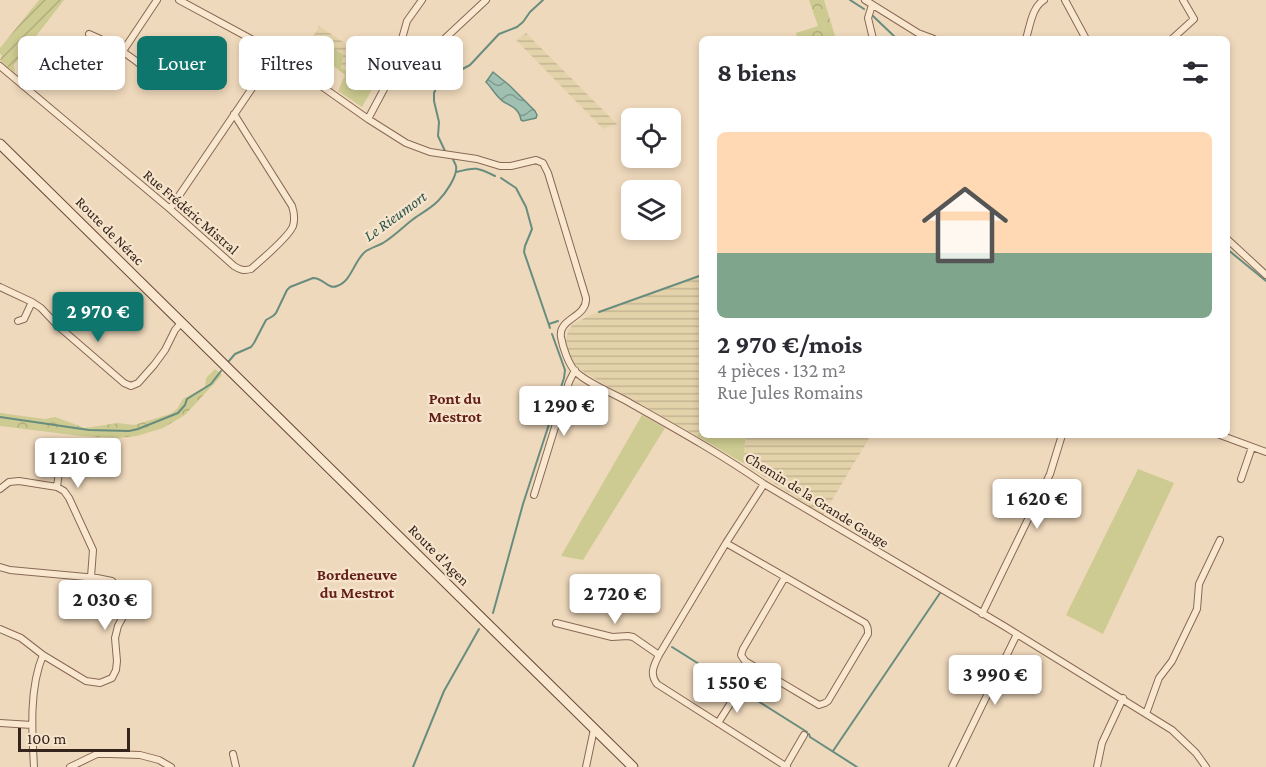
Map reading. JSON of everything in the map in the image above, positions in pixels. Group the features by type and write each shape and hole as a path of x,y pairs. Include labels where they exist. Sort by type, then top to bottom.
{"main road":[{"name":"Route de Nérac","path":"0,144 224,365"},
{"name":"Route d'Agen","path":"224,365 633,767"}],"street":[{"path":"125,48 157,0"},
{"path":"179,0 248,36"},
{"path":"403,36 407,21 422,0"},
{"path":"448,36 485,1 492,0"},
{"path":"865,0 926,36"},
{"path":"1027,36 1036,7 1044,0"},
{"path":"1065,0 1084,36"},
{"path":"1175,36 1194,19 1183,0"},
{"path":"872,5 868,18 872,36"},
{"path":"89,34 94,36"},
{"path":"125,53 137,62"},
{"name":"Rue Frédéric Mistral","path":"0,66 240,270 251,269 290,231 294,219 292,206 234,114"},
{"path":"170,209 251,90"},
{"path":"328,90 368,119 417,148 477,159 500,166 511,166 532,160 545,166 586,298 585,308 561,329 561,337 575,370 568,382 534,495"},
{"path":"368,119 383,90"},
{"path":"1230,242 1266,275"},
{"path":"0,287 41,308 58,326 124,383 131,386 154,365 181,323"},
{"path":"18,321 24,319 32,302"},
{"name":"Chemin de la Grande Gauge","path":"575,370 583,377 733,462 764,484 1123,698 1183,739 1206,767"},
{"path":"982,614 1050,474 1061,438"},
{"path":"1228,438 1266,452"},
{"path":"57,487 63,442"},
{"path":"1241,479 1252,447"},
{"path":"0,489 14,481 57,487 64,491 91,543 93,557 91,577"},
{"path":"764,484 659,655 652,668 652,675 657,684 786,767 804,735"},
{"path":"1146,714 1159,678 1173,662 1197,609 1199,584 1220,540"},
{"path":"726,543 865,623 868,627 868,634 828,700 822,705 745,661 741,655 785,577"},
{"path":"0,567 112,581 122,592 126,602 126,610 115,638 116,670 112,678 99,683 87,681 43,655 21,638 0,629"},
{"path":"556,623 612,638 633,637 659,655"},
{"path":"952,767 1017,634"},
{"path":"34,767 32,725 34,696 43,655"},
{"path":"718,723 736,693"},
{"path":"1097,767 1102,742 1123,698"},
{"path":"0,723 32,725"},
{"path":"586,767 594,729"},
{"path":"70,767 97,754 109,754 140,755 159,760 171,767"},
{"path":"233,754 236,767"}],"shaded area":[{"path":"319,26 346,44 346,72 334,60 334,36 314,35"},
{"path":"526,33 617,124 603,129 516,40"},
{"path":"699,277 699,434 697,436 585,373 572,361 566,339 568,331 572,325 590,315"},
{"path":"746,438 869,438 823,515 743,463"}],"green space":[{"path":"39,0 64,0 36,36 18,36 18,59 14,65 15,73 0,60 2,56 0,48"},
{"path":"809,0 824,0 835,36 796,36 796,33 818,26"},
{"path":"334,49 343,55 341,68 346,71 346,90 372,90 362,107 338,91 345,75 334,66"},
{"path":"215,369 222,375 185,415 163,428 137,436 118,438 81,436 0,426 0,413 45,419 55,417 85,428 118,423 134,425 170,414 177,409 183,399 205,387 206,378"},
{"path":"642,415 665,428 583,560 561,556"},
{"path":"700,438 746,438 743,463"},
{"path":"1138,469 1174,483 1103,634 1066,615"}],"water":[{"path":"493,72 535,111 536,118 521,120 515,109 499,98 486,82"}],"waterway":[{"name":"Le Rieumort","path":"445,151 438,136 439,122 434,101 437,86 442,80 470,65 499,34 517,27 543,0"},
{"path":"850,0 864,9"},
{"path":"873,16 894,36"},
{"name":"Le Rieumort","path":"229,361 235,354 251,347 266,320 276,313 290,287 313,278 331,286 337,286 346,280 366,251 387,241 435,204 455,175 456,166 452,157"},
{"path":"456,172 476,169 495,176"},
{"path":"501,178 516,188 526,207 532,229 524,252 550,328"},
{"path":"1230,251 1266,281"},
{"path":"599,312 699,276"},
{"path":"549,324 558,321"},
{"path":"493,613 523,504 564,378 565,370 552,334"},
{"name":"Le Rieumort","path":"0,417 89,430 129,431 178,413 187,399 211,384 221,371"},
{"path":"833,751 940,593"},
{"path":"413,767 444,691 479,629"},
{"path":"672,647 807,732"},
{"path":"809,734 810,737 857,767"}],"district":[{"name":"Pont du Mestrot","path":"455,407"},
{"name":"Bordeneuve du Mestrot","path":"357,583"}]}
